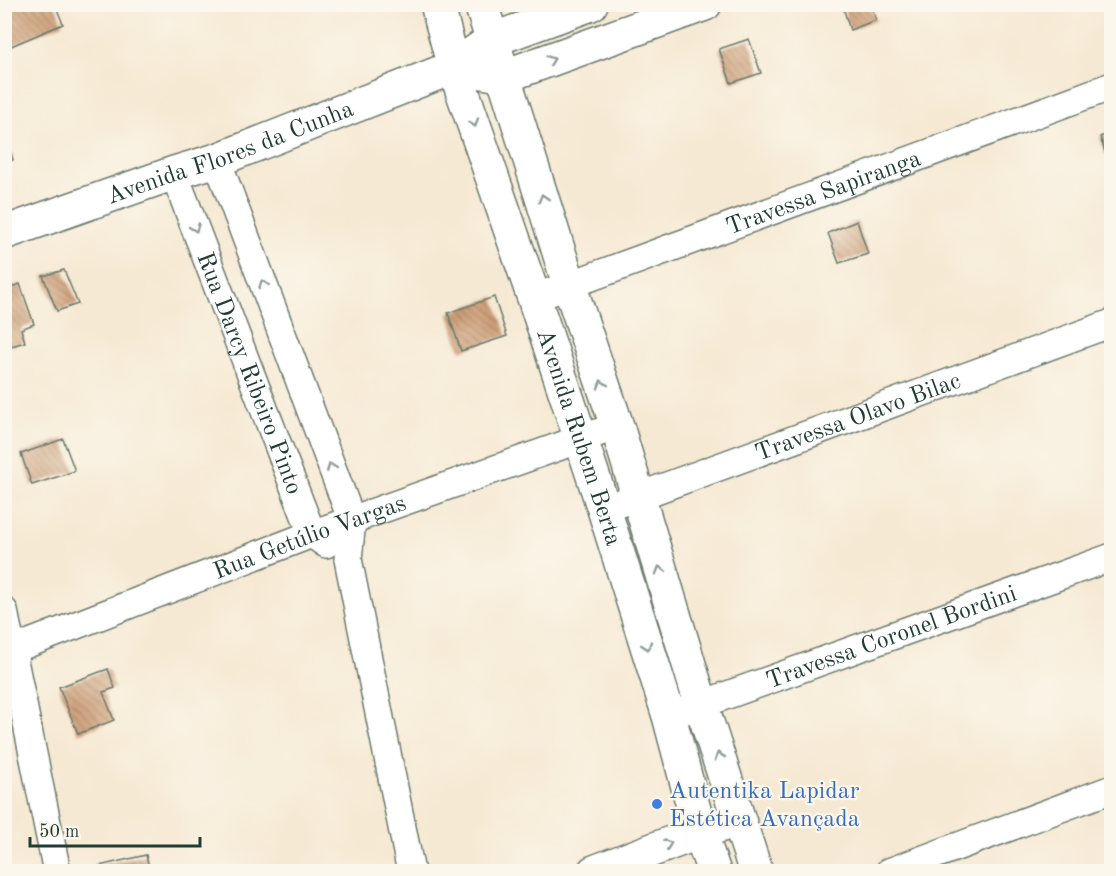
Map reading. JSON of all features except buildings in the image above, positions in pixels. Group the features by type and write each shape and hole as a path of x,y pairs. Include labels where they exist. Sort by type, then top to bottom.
{"main road":[{"name":"Avenida Rubem Berta","path":"437,4 454,67 604,509 669,716 700,832 714,872"},
{"name":"Avenida Rubem Berta","path":"481,4 569,284 617,426 701,704 756,872"},
{"name":"Avenida Flores da Cunha","path":"4,233 217,160 454,67 492,40 591,4"},
{"path":"454,67 505,76 705,4"},
{"path":"594,872 700,832 740,820"}],"street":[{"name":"Travessa Sapiranga","path":"534,298 1112,86"},
{"name":"Rua Darcy Ribeiro Pinto","path":"217,160 352,521 348,559 411,872"},
{"name":"Rua Darcy Ribeiro Pinto","path":"174,173 312,534"},
{"name":"Travessa Olavo Bilac","path":"604,509 1112,323"},
{"name":"Rua Getúlio Vargas","path":"9,652 312,534 617,426"},
{"path":"312,534 348,559"},
{"name":"Travessa Coronel Bordini","path":"669,716 1112,557"},
{"path":"4,611 9,652 57,872"},
{"path":"889,872 1112,789"}],"place":[{"name":"Autentika Lapidar Estética Avançada","path":"657,804"}]}
